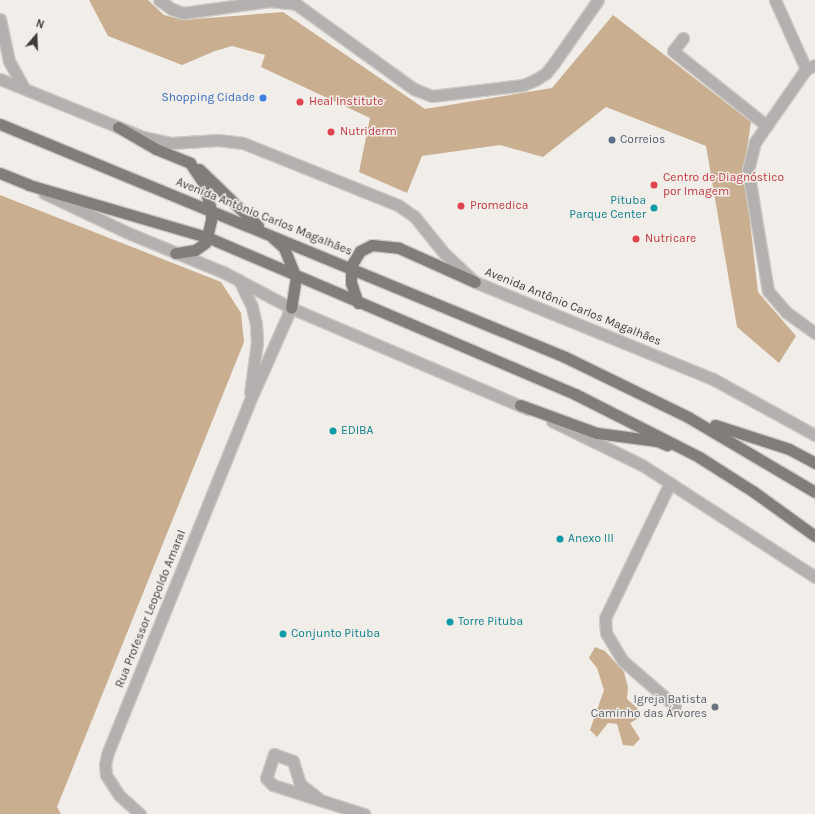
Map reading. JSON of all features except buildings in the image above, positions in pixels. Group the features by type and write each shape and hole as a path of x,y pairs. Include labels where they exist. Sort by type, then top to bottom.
{"main road":[{"name":"Avenida Antônio Carlos Magalhães","path":"0,124 351,266 565,357 688,417 815,492"},
{"path":"118,127 146,145 190,163 208,176 264,231 284,248 296,276 291,308"},
{"path":"175,252 195,250 205,243 207,238 211,210 203,182 190,163"},
{"path":"0,173 29,185 207,238 575,394 699,457 754,492 815,536"},
{"path":"358,303 351,284 351,266 355,256 365,247 387,245 475,282"},
{"path":"520,405 597,433 657,442 699,457"},
{"path":"688,417 789,449 815,463"}],"street":[{"path":"159,0 172,9 189,13 269,1 295,2 414,89 432,96 523,85 535,80 546,73 554,63 597,0"},
{"path":"775,0 810,67 755,142 748,170 768,291 776,303 815,333"},
{"path":"0,19 9,61 24,88"},
{"path":"683,38 673,51 767,126"},
{"name":"Avenida Antônio Carlos Magalhães","path":"0,79 158,142 218,140 243,143 398,204 414,216 444,253 475,282 713,379 815,435"},
{"path":"29,185 126,232 239,280 291,308 520,405 642,465 815,577"},
{"name":"Rua Professor Leopoldo Amaral","path":"239,280 252,307 256,324 254,364 248,405"},
{"name":"Rua Professor Leopoldo Amaral","path":"140,814 112,785 106,770 108,752 248,405 291,308"},
{"path":"670,483 605,618 609,638 623,661 675,706"},
{"path":"318,798 300,784 293,761 274,754 266,773 269,782 364,814"}],"shaded area":[{"path":"89,0 148,0 164,15 183,20 283,12 425,109 552,88 613,15 751,122 744,169 758,292 796,336 779,363 737,327 706,146 606,107 543,157 500,145 422,156 407,193 359,172 370,118 261,67 265,55 232,46 215,51 182,65 108,36"},
{"path":"0,195 221,282 241,313 244,342 57,807 61,814 0,814"},
{"path":"595,647 605,651 624,672 628,687 627,699 637,708 641,717 630,723 640,739 633,746 623,745 617,724 608,723 597,737 590,730 604,690 597,668 589,658"}],"place":[{"name":"Shopping Cidade","path":"263,98"},
{"name":"Heal Institute","path":"300,102"},
{"name":"Nutriderm","path":"331,132"},
{"name":"Correios","path":"612,140"},
{"name":"Centro de Diagnóstico por Imagem","path":"654,185"},
{"name":"Promedica","path":"461,206"},
{"name":"Pituba Parque Center","path":"654,208"},
{"name":"Nutricare","path":"636,239"},
{"name":"EDIBA","path":"333,431"},
{"name":"Anexo III","path":"560,539"},
{"name":"Torre Pituba","path":"450,622"},
{"name":"Conjunto Pituba","path":"283,634"},
{"name":"Igreja Batista Caminho das Árvores","path":"715,707"}]}
